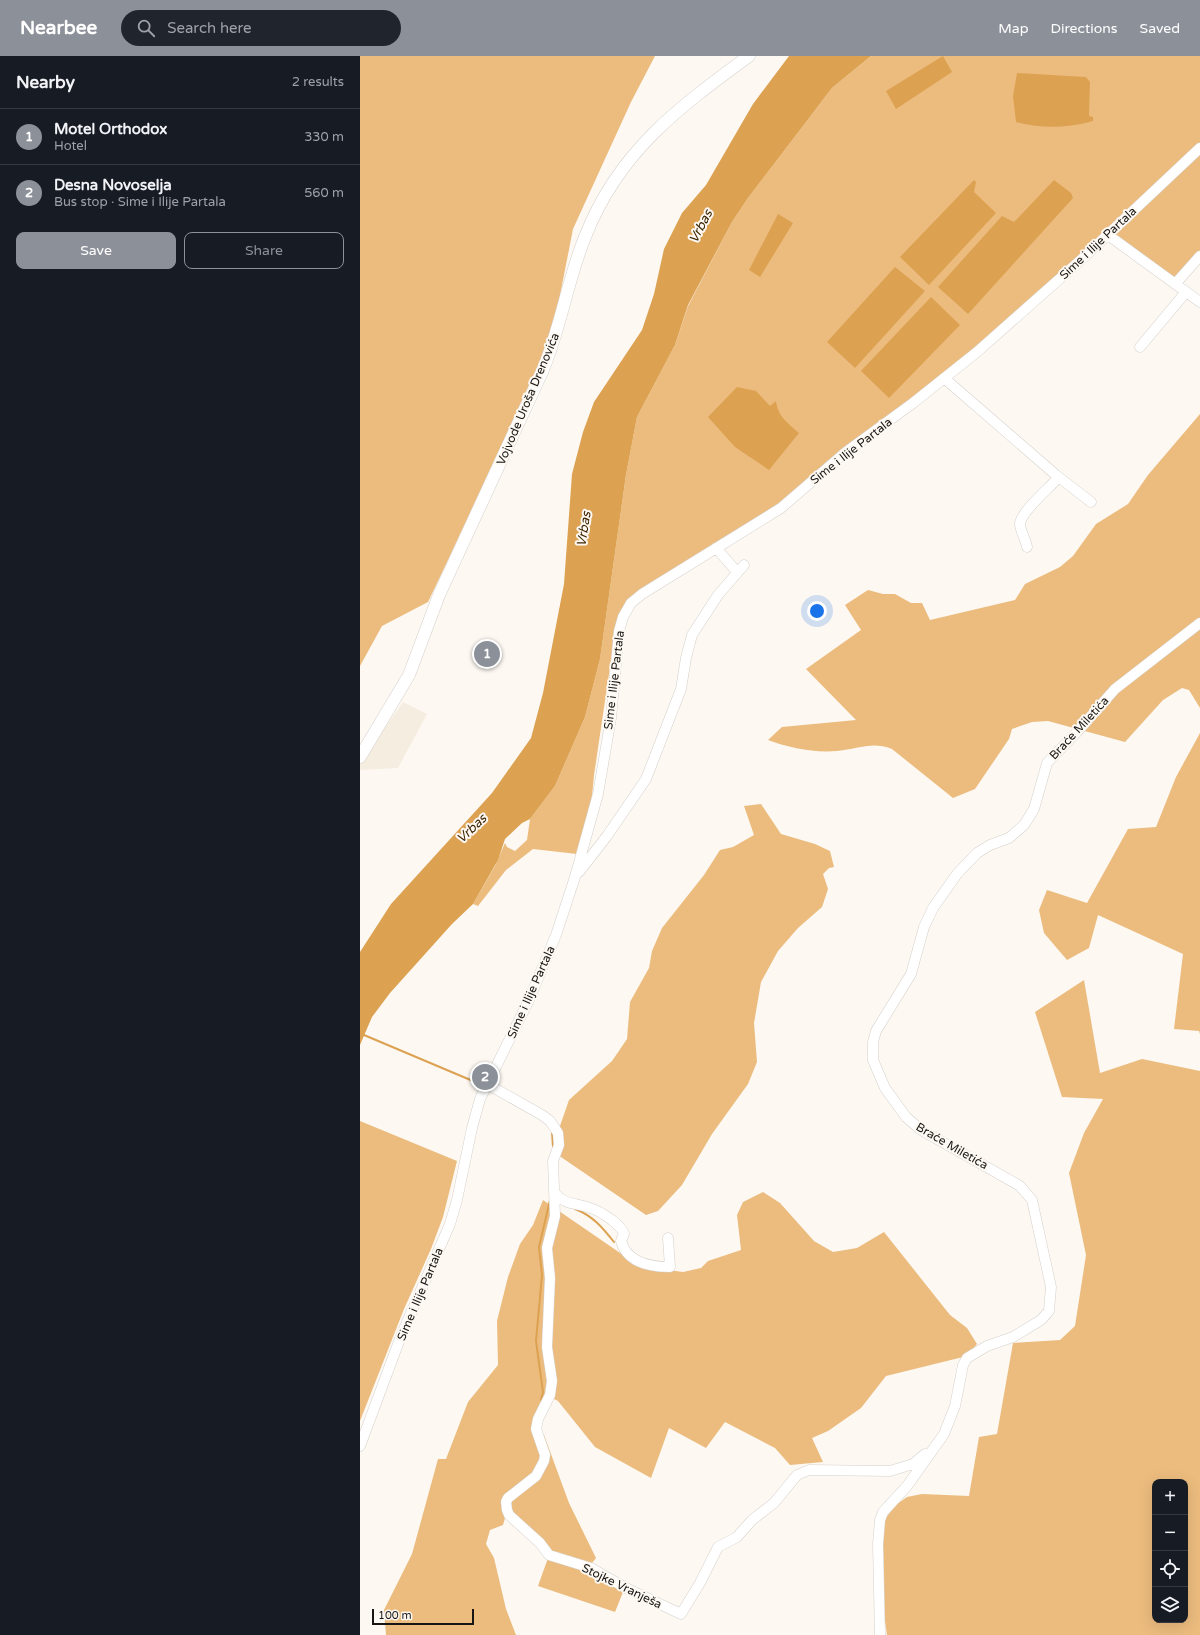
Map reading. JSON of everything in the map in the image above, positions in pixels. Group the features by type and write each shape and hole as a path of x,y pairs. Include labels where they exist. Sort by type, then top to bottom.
{"main road":[{"name":"Vojvode Uroša Drenovića","path":"360,757 406,681 450,571 544,366 557,332 580,249 604,195 624,166 658,127 749,56"}],"street":[{"name":"Sime i Ilije Partala","path":"360,1446 404,1331 447,1231 457,1200 475,1114 487,1084 518,1025 539,978 575,877 598,794 611,718 619,631 631,603 650,588 781,508 846,452 913,403 989,342 1108,235 1200,148"},
{"path":"1108,235 1140,260 1176,283 1200,302"},
{"path":"1176,283 1200,256"},
{"path":"1140,347 1186,292"},
{"path":"944,378 1056,476 1091,502"},
{"path":"1027,547 1026,538 1020,524 1023,516 1057,479 1056,476"},
{"path":"575,877 607,836 646,779 681,689 687,651 692,635 718,595 740,569 716,548"},
{"name":"Braće Miletića","path":"936,1444 948,1426 960,1386 963,1365 967,1358 987,1346 1013,1337 1041,1320 1049,1311 1051,1287 1032,1200 1027,1192 1020,1186 921,1130 906,1117 886,1088 873,1060 872,1048 876,1032 911,974 924,926 932,910 957,874 977,853 990,845 1009,838 1024,825 1034,809 1047,763 1078,732 1115,689 1200,623"},
{"name":"Stojke Vranješa","path":"487,1084 542,1115 556,1127 558,1133 559,1145 553,1161 555,1216 547,1248 550,1278 547,1347 552,1381 550,1395 538,1419 536,1429 545,1455 544,1461 536,1476 508,1498 506,1506 509,1515 534,1536 549,1555 591,1568 626,1588 682,1614 718,1548 737,1537 752,1520 774,1503 797,1475 809,1470 876,1472 890,1470 912,1464 936,1444"},
{"path":"555,1193 565,1202 590,1208 600,1212 615,1222 623,1230 624,1234 621,1241 626,1253 641,1264 655,1267 670,1267 668,1238"},
{"path":"880,1635 878,1572 880,1520 888,1506 907,1486 936,1444"}],"shaded area":[{"path":"360,56 655,56 631,102 573,229 552,336 428,602 382,626 360,666"},
{"path":"871,56 1200,56 1200,252 1173,282 1108,235 1082,259 796,495 650,588 616,627 592,796 577,854 533,849 506,870 478,906 473,904 495,866 505,843 507,847 515,851 527,840 530,819 555,786 585,717 600,659 626,475 637,417 675,345 688,306 732,222 748,198 832,88"},
{"path":"1200,414 1200,708 1189,690 1182,688 1163,700 1125,742 1048,721 1032,722 1012,729 1009,739 975,789 953,798 892,749 878,746 865,746 837,751 810,751 793,748 768,740 782,727 856,720 806,669 861,630 845,605 868,590 883,594 895,594 911,603 922,603 930,620 1015,600 1025,584 1060,567 1073,556 1096,524 1128,504 1148,475"},
{"path":"403,702 427,714 398,768 360,770 360,763"},
{"path":"1200,733 1200,1034 1199,1031 1174,1029 1183,954 1098,915 1089,948 1067,960 1044,933 1039,910 1047,890 1087,903 1128,829 1156,827 1176,777"},
{"path":"761,804 781,834 815,844 830,851 834,867 829,868 823,874 828,889 822,907 798,928 778,951 761,982 754,1023 757,1062 748,1084 712,1134 682,1185 658,1211 646,1215 558,1155 561,1146 560,1126 569,1100 612,1061 627,1039 630,1002 649,968 652,951 662,928 704,875 720,850 733,847 754,835 744,806"},
{"path":"1084,980 1100,1073 1142,1059 1200,1071 1200,1635 887,1635 882,1601 883,1521 897,1504 907,1497 922,1494 969,1496 979,1437 997,1434 1013,1343 1060,1340 1075,1326 1086,1255 1069,1173 1084,1133 1103,1099 1062,1097 1035,1012"},
{"path":"360,1121 457,1161 443,1217 431,1249 404,1309 360,1421"},
{"path":"763,1192 780,1203 814,1241 833,1252 857,1248 884,1232 950,1315 967,1328 977,1344 967,1356 886,1376 861,1408 828,1431 812,1438 823,1462 790,1465 775,1448 725,1422 706,1448 669,1428 651,1478 595,1447 558,1401 546,1395 535,1422 544,1435 569,1503 596,1558 592,1563 588,1563 573,1562 559,1558 530,1533 510,1506 501,1508 505,1518 503,1525 490,1530 486,1544 494,1558 506,1609 516,1635 386,1635 384,1610 412,1554 438,1459 446,1459 468,1402 498,1365 497,1321 508,1277 520,1244 533,1225 543,1200 639,1266 683,1272 701,1268 708,1261 741,1250 737,1215 743,1202"},
{"path":"548,1558 579,1566 623,1592 615,1612 538,1586"}],"water":[{"name":"Vrbas","path":"789,56 871,56 832,88 748,198 732,222 688,305 675,345 637,417 626,475 600,659 585,717 555,786 530,819 522,823 505,839 498,860 473,904 452,924 390,993 372,1017 360,1045 360,952 391,904 492,793 531,738 543,693 564,584 572,474 583,432 594,402 642,330 654,294 664,249 682,213 706,185 753,104"},
{"path":"943,56 952,72 896,109 886,91"},
{"path":"1017,73 1086,77 1090,82 1089,116 1093,117 1093,121 1054,127 1035,126 1016,122 1013,96"},
{"path":"974,180 976,182 974,192 996,213 929,285 900,257"},
{"path":"1054,180 1071,193 1073,198 968,314 938,287 1002,216 1014,222"},
{"path":"778,214 793,223 760,277 749,270"},
{"path":"895,267 925,291 855,368 827,342"},
{"path":"931,297 960,325 889,398 861,371"},
{"path":"737,387 756,391 770,406 776,401 781,416 799,433 769,470 735,447 708,417"}],"waterway":[{"path":"360,1031 364,1035 480,1084"},
{"path":"552,1132 553,1147"},
{"path":"541,1400 543,1392 536,1341 542,1275 539,1247 550,1200"},
{"path":"575,1209 597,1222 614,1242"}],"place":[{"name":"Motel Orthodox","path":"487,654"},
{"name":"Desna Novoselja","path":"485,1077"}]}
